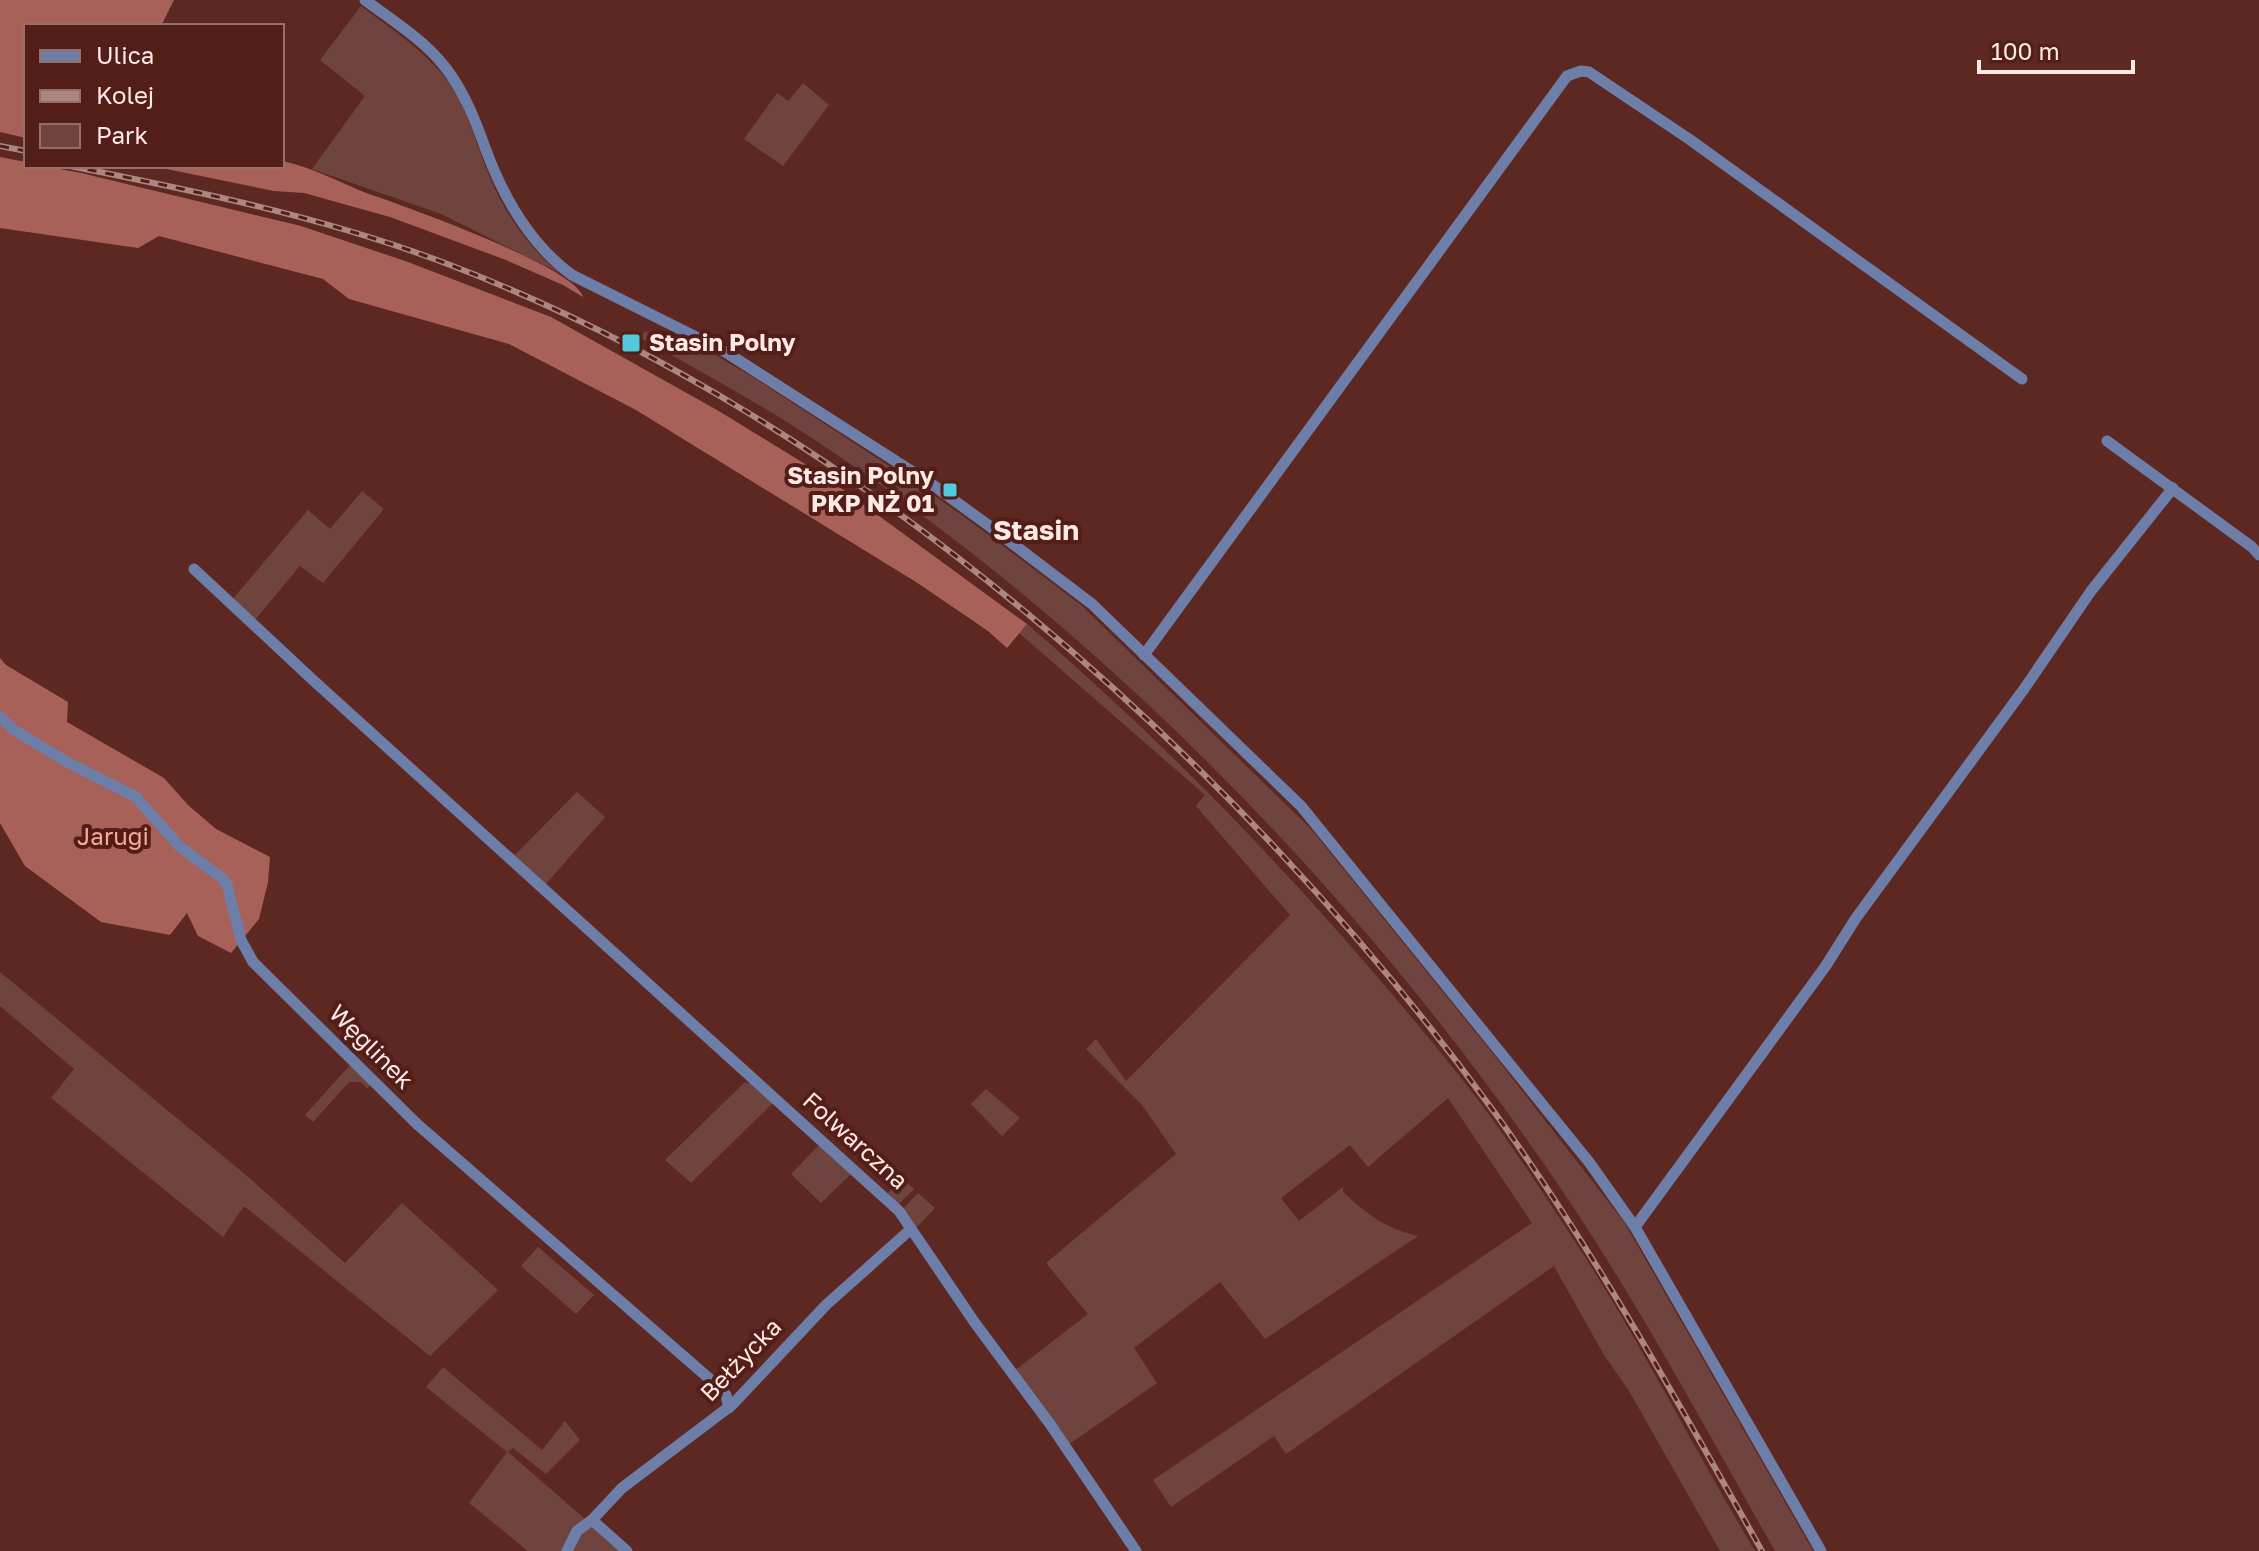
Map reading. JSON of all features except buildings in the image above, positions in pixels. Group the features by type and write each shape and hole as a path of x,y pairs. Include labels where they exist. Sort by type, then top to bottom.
{"street":[{"path":"365,0 424,45 445,66 467,104 515,211 551,260 590,285 724,351 933,485 1092,604 1326,835 1589,1162 1635,1227 1821,1551"},
{"path":"1144,655 1567,76 1581,71 1589,72 1689,139 2022,379"},
{"path":"2107,441 2259,555"},
{"path":"1635,1227 1825,967 1856,918 2015,701 2091,591 2173,488"},
{"name":"Folwarczna","path":"194,569 899,1211 1136,1551"},
{"name":"Węglinek","path":"0,717 14,730 67,762 136,797 179,846 222,878 227,885 241,940 253,962 417,1124 720,1388 726,1395 729,1408"},
{"name":"Bełżycka","path":"567,1551 577,1531 592,1520 622,1488 729,1408 826,1305 911,1229"},
{"path":"592,1520 627,1551"}],"green space":[{"path":"0,0 174,0 162,24 24,24 24,138 0,132"},
{"path":"361,6 419,51 449,83 462,106 504,206 529,243 560,273 441,214 312,169 365,96 320,60"},
{"path":"803,83 829,105 783,166 744,139 777,93 788,101"},
{"path":"0,157 24,162 24,168 55,168 81,173 301,226 408,262 551,317 717,410 823,475 1027,624 1007,648 988,631 916,582 636,410 509,344 349,299 323,279 159,236 138,248 0,228"},
{"path":"284,162 316,171 521,254 573,284 583,297 506,260 390,217 304,193 274,191 162,168 284,168"},
{"path":"645,331 669,344 712,353 935,496 978,527 1081,605 1311,829 1624,1222 1813,1551 1775,1551 1633,1303 1583,1222 1507,1111 1424,1003 1335,897 1241,796 1143,700 1040,608 934,524 802,431 641,338"},
{"path":"362,491 384,509 323,583 300,566 254,621 231,601 308,510 330,529"},
{"path":"1027,624 1145,731 1257,843 1364,961 1465,1083 1597,1275 1755,1551 1720,1551 1554,1266 1286,1454 1274,1436 1171,1507 1153,1480 1532,1223 1448,1098 1368,1167 1350,1145 1281,1198 1299,1221 1343,1187 1343,1192 1378,1220 1418,1236 1265,1339 1220,1282 1134,1348 1157,1383 1068,1445 1014,1371 1088,1314 1046,1263 1176,1154 1142,1105 1086,1049 1096,1039 1126,1081 1290,915 1196,806 1205,795 1019,633"},
{"name":"Jarugi","path":"0,658 6,665 68,702 67,722 164,778 188,805 216,829 270,857 259,919 231,953 198,936 187,913 170,935 101,922 25,866 0,823"},
{"path":"577,792 605,817 544,886 514,856"},
{"path":"0,972 247,1176 345,1263 402,1203 498,1290 430,1356 244,1206 223,1237 51,1098 74,1069 0,1006"},
{"path":"351,1064 370,1083 368,1089 361,1082 349,1082 313,1122 305,1115"},
{"path":"744,1083 751,1083 773,1103 691,1183 665,1160"},
{"path":"986,1089 1020,1118 1002,1136 971,1104"},
{"path":"819,1145 851,1174 821,1203 791,1174"},
{"path":"902,1178 914,1189 898,1205 886,1195"},
{"path":"918,1193 935,1208 915,1229 902,1210"},
{"path":"538,1247 594,1295 576,1314 521,1266"},
{"path":"443,1367 542,1450 565,1421 580,1440 546,1474 513,1448 508,1452 585,1519 563,1551 528,1551 469,1503 507,1452 426,1387"},
{"path":"592,1527 619,1551 573,1551 584,1529"}],"railway":[{"path":"0,146 24,151"},
{"path":"79,168 212,196 353,232 445,263 598,330 747,412 891,507 1028,614 1158,730 1280,853 1393,982 1495,1113 1567,1219 1634,1328 1762,1551"}],"place":[{"name":"Stasin Polny","path":"631,343"},
{"name":"Stasin Polny PKP NŻ 01","path":"950,490"}],"district":[{"name":"Stasin","path":"1036,530"}]}
